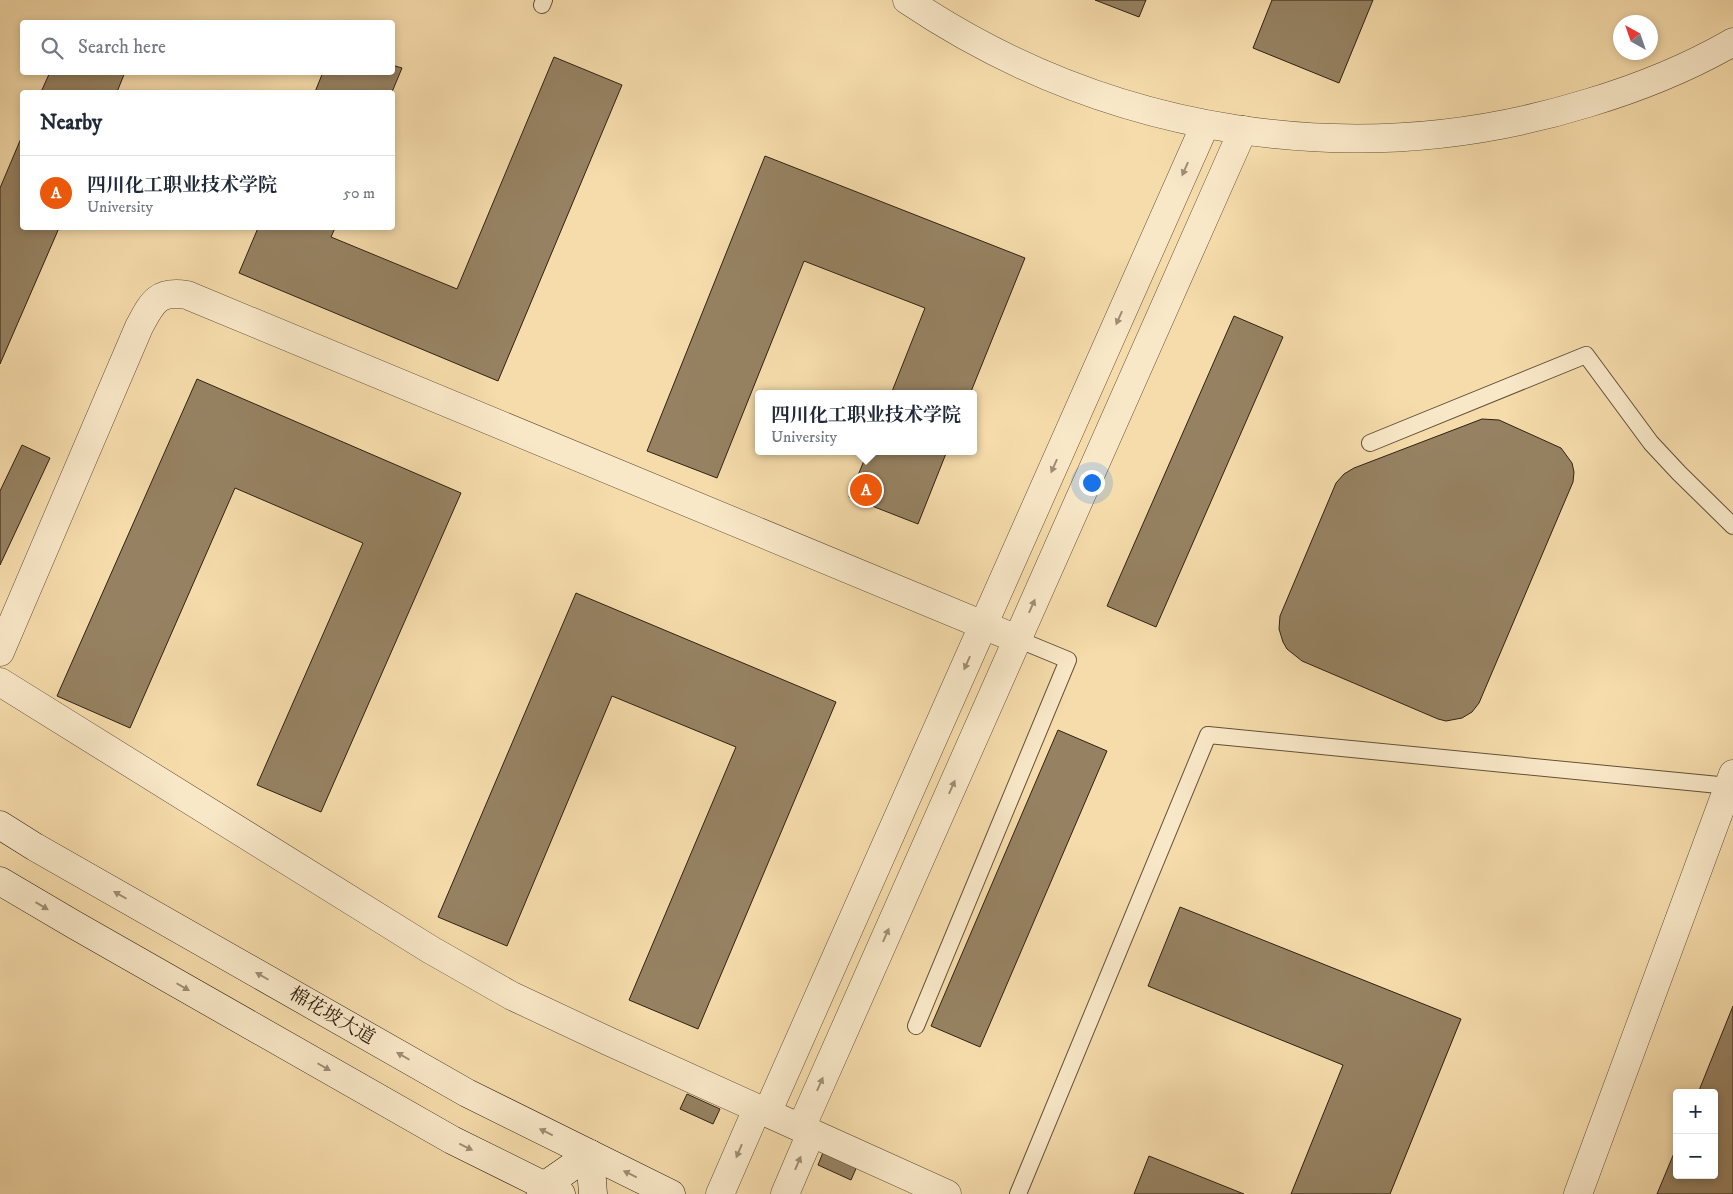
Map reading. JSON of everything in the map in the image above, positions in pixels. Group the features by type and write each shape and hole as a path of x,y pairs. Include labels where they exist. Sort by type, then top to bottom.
{"street":[{"path":"907,0 988,50 1096,96 1152,113 1205,125 1326,138 1385,138 1443,133 1501,125 1559,112 1615,95 1670,73 1733,42"},
{"path":"720,1194 762,1111 983,625 1205,125"},
{"path":"785,1194 806,1131 1018,640 1243,130"},
{"path":"0,652 139,327 155,300 164,294 175,293 187,294 1018,640"},
{"path":"0,682 447,959 512,996 947,1194"},
{"path":"1578,1194 1731,780"},
{"name":"棉花坡大道","path":"0,825 35,847 468,1093 671,1194"},
{"path":"0,881 452,1140 549,1191 590,1154"},
{"path":"590,1154 593,1194"}],"lane":[{"path":"1370,443 1586,355 1651,443 1733,526"},
{"path":"916,1026 1068,660 1018,640"},
{"path":"1018,1194 1208,735 1731,780"}],"building":[{"path":"1095,0 1146,0 1139,17"},
{"path":"1272,0 1373,0 1339,83 1253,48"},
{"path":"554,57 622,85 498,381 239,273 257,230 334,230 331,237 457,289"},
{"path":"395,66 402,68 393,90 316,90 322,75 395,75"},
{"path":"49,75 124,75 118,90 42,90"},
{"path":"20,141 20,230 58,230 0,364 0,188"},
{"path":"765,156 1025,258 972,390 893,390 925,308 804,261 717,478 647,451"},
{"path":"1234,316 1283,337 1156,627 1107,606"},
{"path":"197,379 461,493 321,812 257,785 363,543 235,488 130,728 57,696"},
{"path":"1482,419 1499,420 1561,448 1572,463 1574,472 1573,482 1479,703 1472,712 1462,718 1446,721 1302,661 1287,649 1283,642 1279,629 1280,616 1336,483 1344,474 1354,468"},
{"path":"22,445 50,458 0,565 0,491"},
{"path":"866,455 945,455 918,524 849,497"},
{"path":"576,593 836,702 698,1029 629,1000 736,747 612,696 507,946 438,917"},
{"path":"1058,730 1107,751 980,1047 931,1026"},
{"path":"1180,907 1461,1019 1390,1194 1291,1194 1343,1065 1148,986"},
{"path":"1733,1006 1733,1194 1657,1194 1673,1156 1673,1179 1718,1179 1718,1089 1700,1089"},
{"path":"687,1094 720,1109 713,1124 680,1109"},
{"path":"824,1150 858,1164 851,1180 818,1165"},
{"path":"1149,1156 1244,1194 1134,1194"}],"place":[{"name":"四川化工职业技术学院","path":"866,490"}]}
